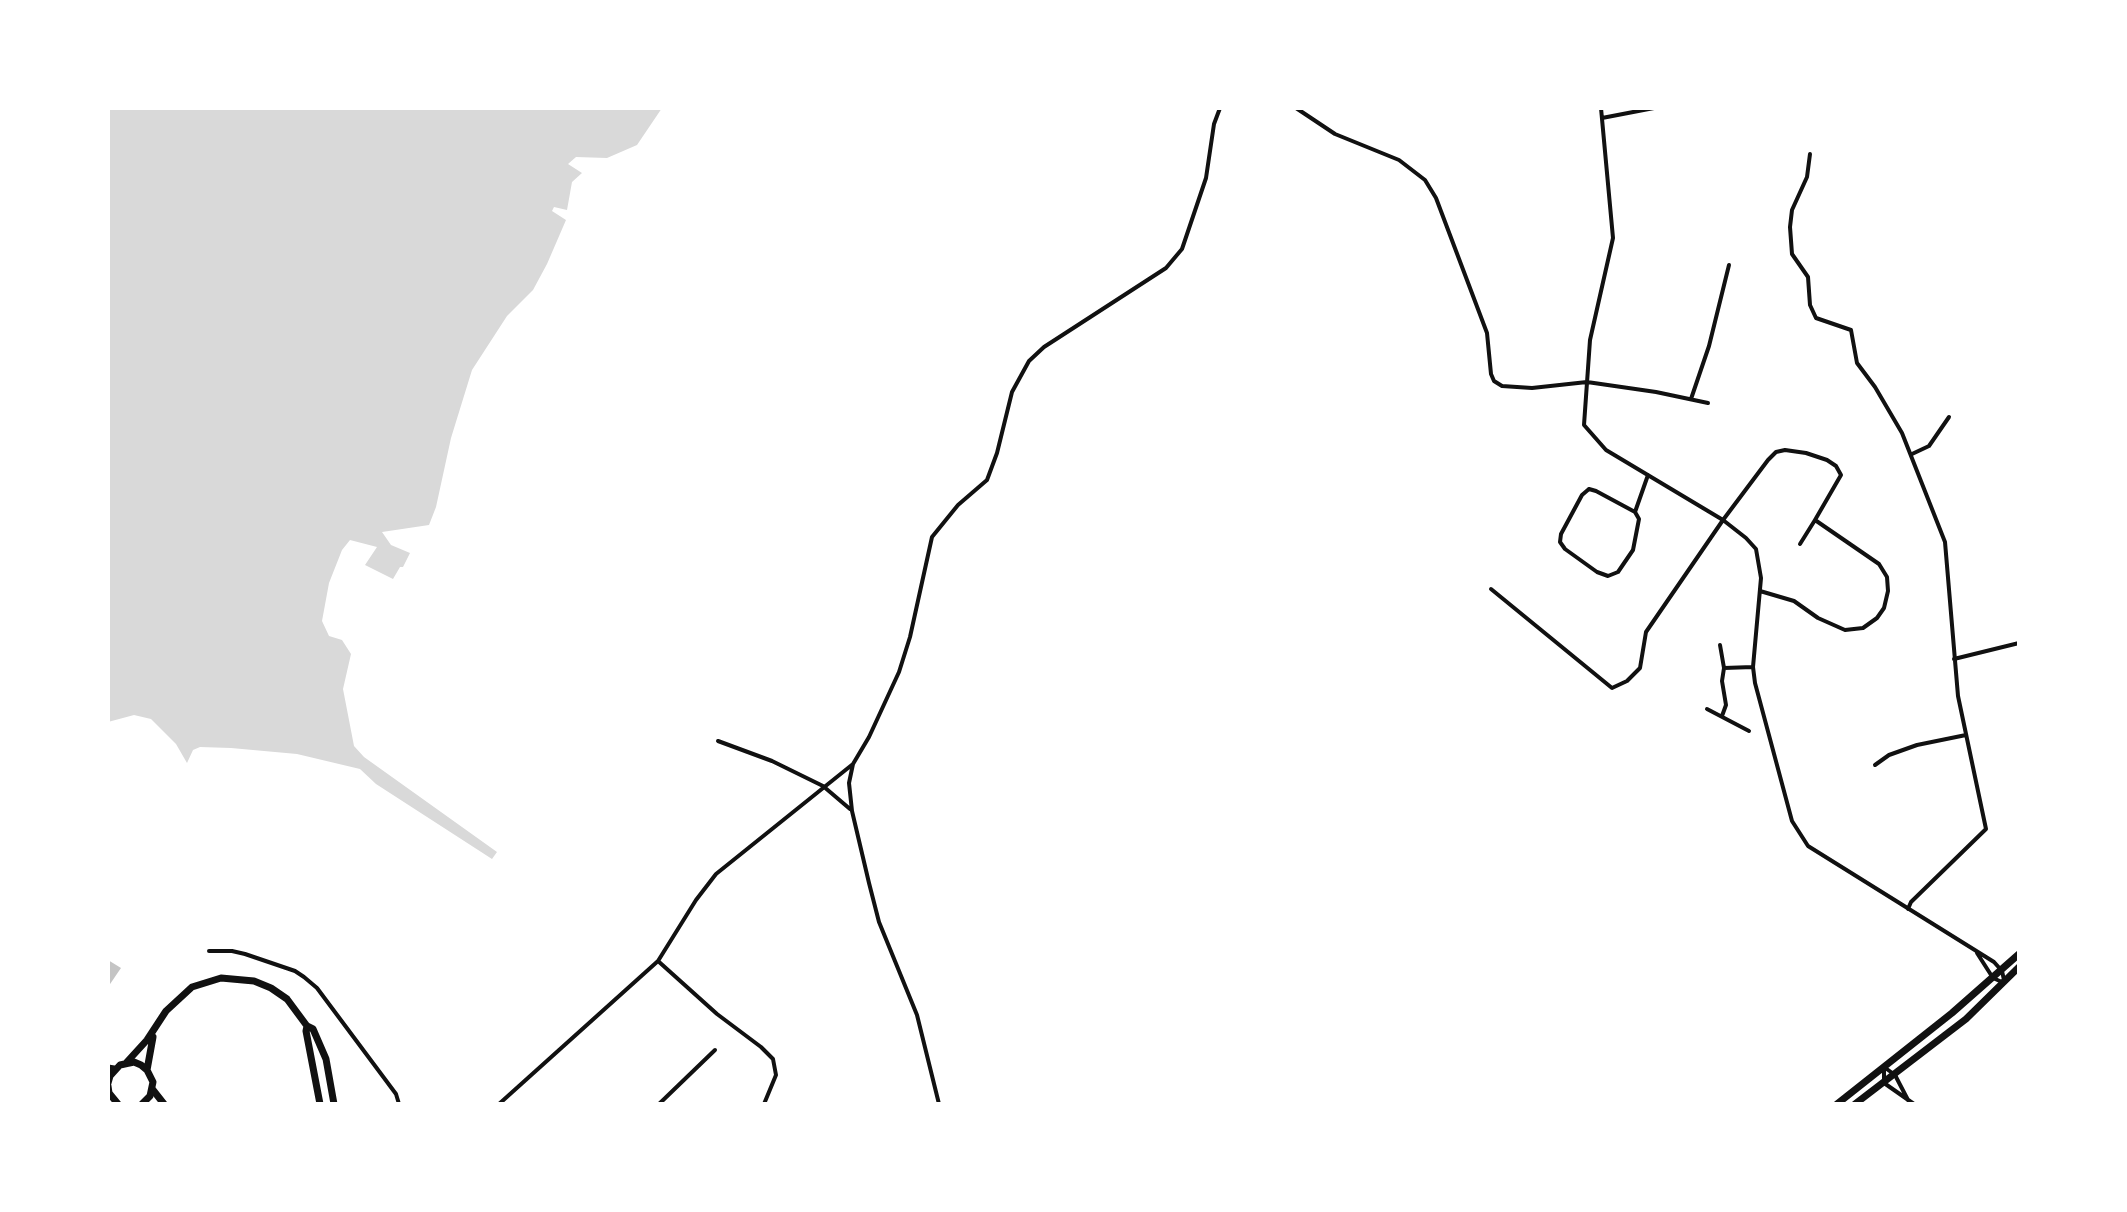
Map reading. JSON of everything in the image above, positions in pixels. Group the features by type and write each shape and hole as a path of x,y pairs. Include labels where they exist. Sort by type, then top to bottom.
{"main road":[{"path":"1837,1104 2019,954"},
{"path":"1855,1104 1966,1019 2019,967"},
{"path":"126,1063 147,1040 166,1011 192,987 221,978 237,978 271,988 287,999 307,1026 313,1029 322,1046 334,1104"},
{"path":"147,1070 157,1025"},
{"path":"307,1026 320,1104"},
{"path":"115,1103 108,1084 111,1068 134,1062 147,1070 153,1090 164,1104"},
{"path":"142,1104 153,1090"}],"street":[{"path":"939,1104 917,1015 879,922 852,811 849,783 853,764 899,672 932,537 958,505 987,480 1012,392 1029,361 1044,347 1166,268 1182,249 1206,178 1214,124 1220,108"},
{"path":"1296,108 1335,134 1399,160 1425,180 1436,198 1487,333 1494,381 1502,386 1532,388 1587,382 1708,403"},
{"path":"1601,108 1613,238 1590,340 1584,425 1606,450 1723,520 1756,549 1760,563 1760,591 1753,667 1758,698 1798,833 1808,846 1994,962 2002,971 2005,982"},
{"path":"1602,118 1654,108"},
{"path":"1810,154 1807,177 1792,210 1792,254 1808,277 1812,313 1822,323 1846,326 1851,330 1857,363 1902,433 1945,542 1958,696 1986,829 1911,902 1908,909"},
{"path":"1691,399 1709,346 1729,265"},
{"path":"1912,454 1929,446 1949,417"},
{"path":"1491,589 1612,688 1627,681 1640,668 1646,632 1768,460 1776,452 1785,450 1816,456 1839,470 1839,480 1800,544"},
{"path":"1635,512 1589,489 1582,495 1561,534 1560,542 1597,572 1608,576 1618,572 1637,539 1639,519 1635,512 1648,475"},
{"path":"1760,591 1794,601 1818,618 1845,630 1863,628 1882,613 1888,591 1887,577 1879,564 1815,520"},
{"path":"1954,659 2019,643"},
{"path":"1720,645 1726,705 1722,716"},
{"path":"1724,668 1753,667"},
{"path":"1707,709 1749,731"},
{"path":"1875,765 1889,755 1917,745 1966,735"},
{"path":"718,741 772,761 823,786 852,811"},
{"path":"499,1104 658,961 716,874 853,764"},
{"path":"209,951 245,954 304,977 317,988 396,1094 399,1104"},
{"path":"1976,952 1993,978 2005,982"},
{"path":"658,961 773,1059 776,1075 764,1104"},
{"path":"659,1104 715,1050"},
{"path":"1884,1067 1895,1075 1908,1100"},
{"path":"1884,1067 1884,1083 1914,1104"}],"shaded area":[{"path":"108,108 662,108 637,145 607,158 576,157 568,164 582,173 572,182 567,210 554,207 552,211 566,220 533,290 507,316 472,370 429,525 382,532 391,545 410,553 403,567 393,579 365,565 377,547 350,540 342,550 329,583 322,621 329,636 342,640 351,654 343,689 354,746 364,757 497,852 492,859 376,784 360,769 297,754 231,748 200,747 193,750 187,763 176,744 151,719 134,715 108,722"}],"building":[{"path":"108,960 121,968 108,987"}]}
